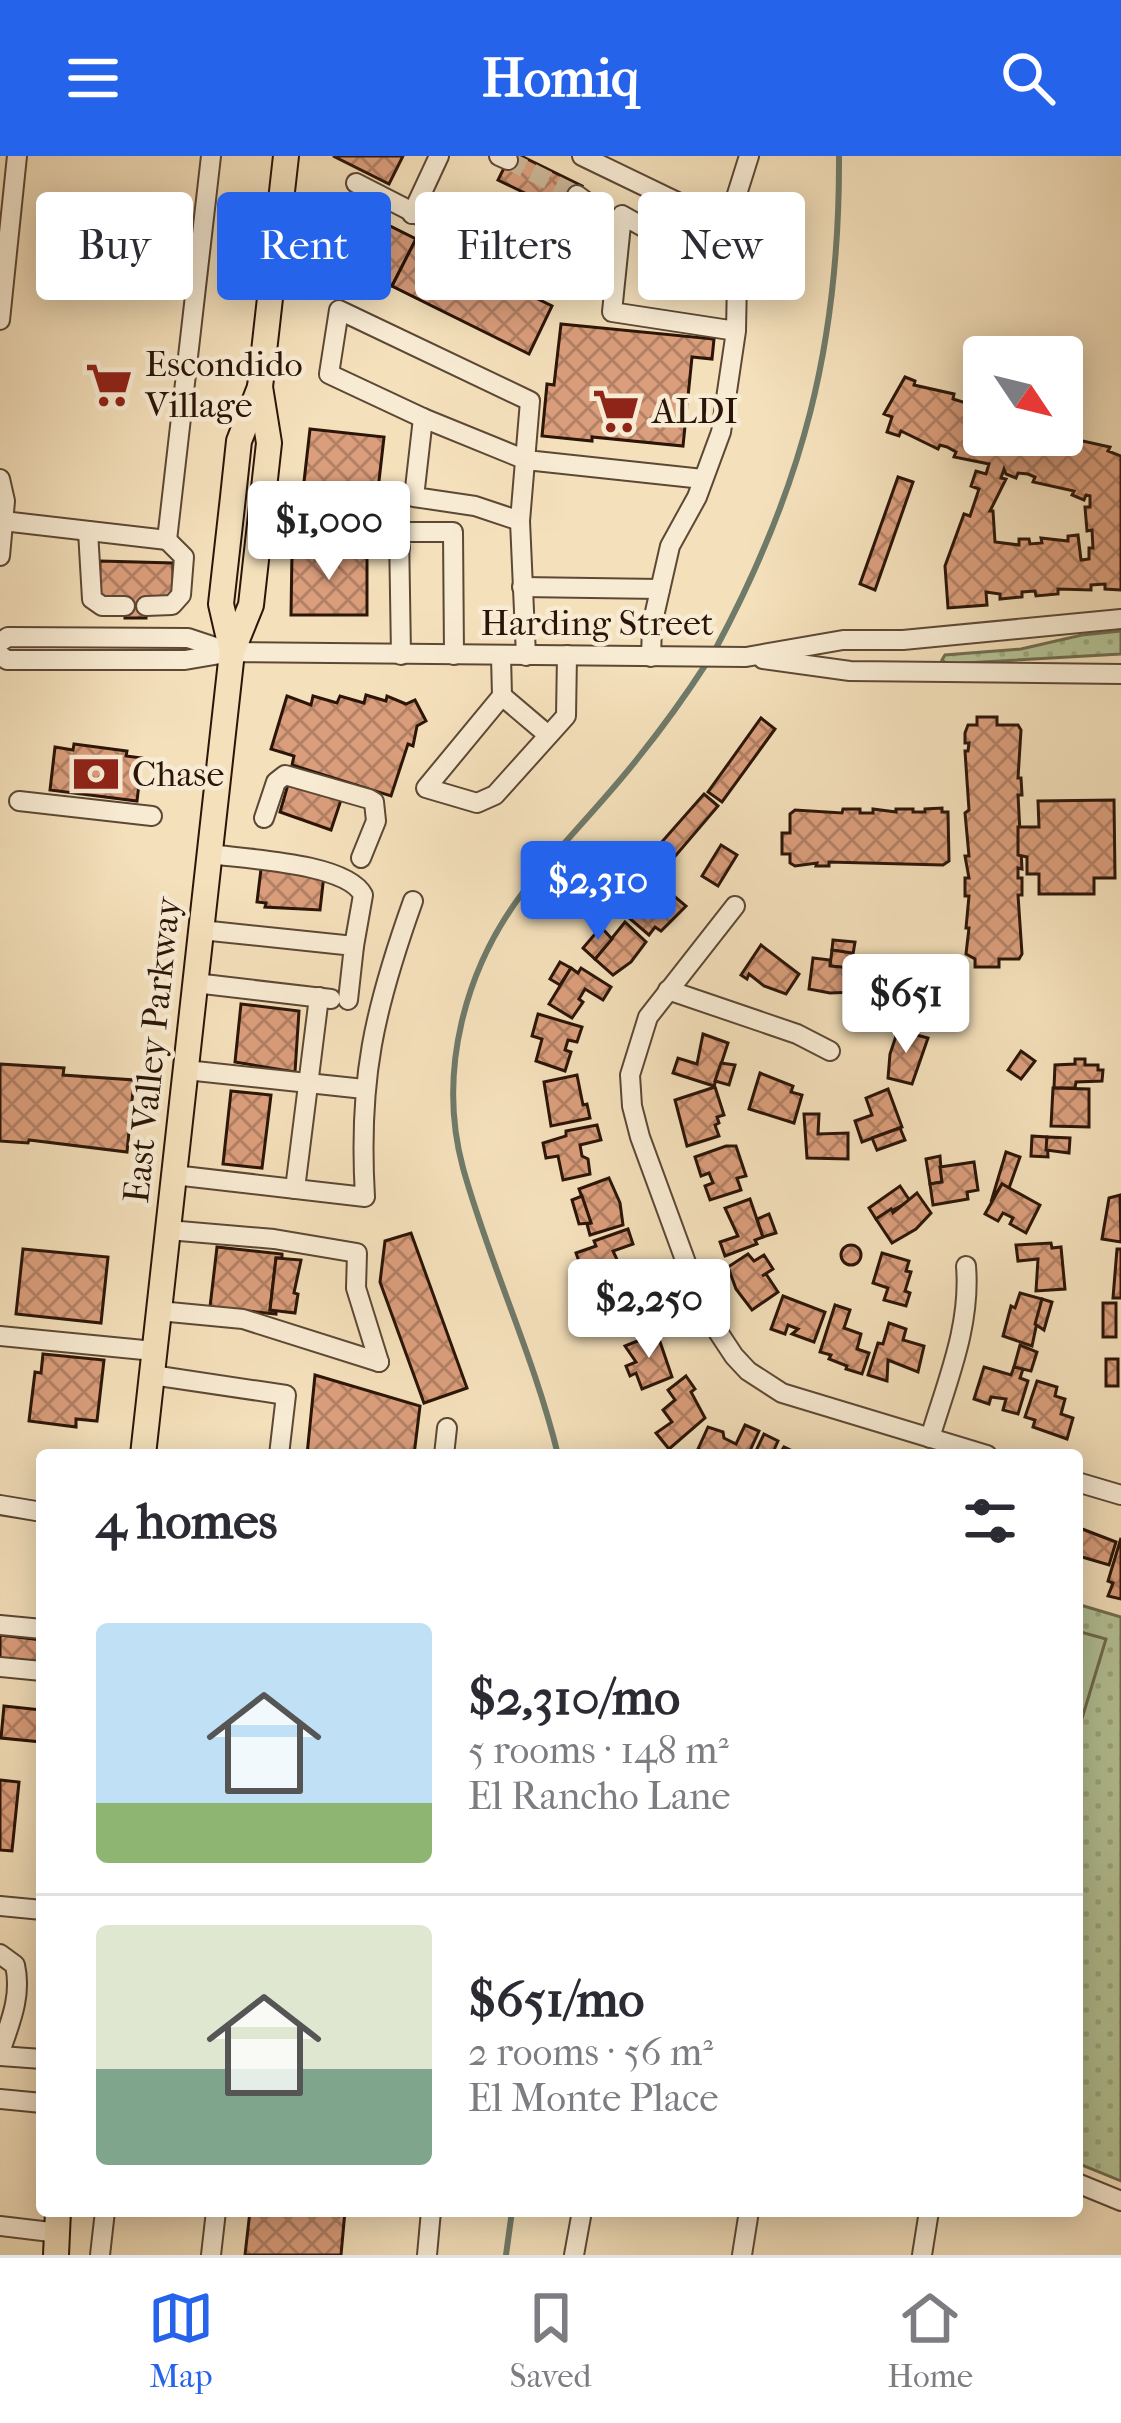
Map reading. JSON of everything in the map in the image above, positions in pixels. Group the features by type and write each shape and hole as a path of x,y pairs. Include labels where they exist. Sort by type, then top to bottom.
{"main road":[{"name":"East Valley Parkway","path":"232,652 221,604 239,441 260,387 286,156"},
{"name":"East Valley Parkway","path":"144,1449 232,652 251,605 269,443 260,387"}],"street":[{"path":"0,320 17,156"},
{"path":"167,540 211,156"},
{"path":"412,214 439,156"},
{"path":"582,156 727,226 749,156"},
{"path":"356,183 415,215"},
{"path":"656,657 652,625 670,546 721,432 736,331 737,280 622,215 612,312 736,331"},
{"path":"526,656 520,521 526,460 530,400 339,310 329,374 423,418 526,460 703,479"},
{"path":"423,418 414,497 475,506 520,521"},
{"path":"0,478 5,501 0,556"},
{"path":"437,532 440,501"},
{"path":"3,521 167,540 184,557 181,595 172,604 146,606"},
{"path":"88,531 92,599 102,606 125,606"},
{"path":"323,540 399,540 453,532 454,655"},
{"path":"259,534 295,538"},
{"path":"399,540 401,655"},
{"path":"522,587 660,589"},
{"name":"Harding Street","path":"746,657 843,640 903,640 1121,619"},
{"path":"0,642 8,637 188,638 232,652"},
{"path":"0,655 7,660 185,660 232,652"},
{"name":"Harding Street","path":"232,652 746,657 869,672 1121,674"},
{"path":"501,656 502,696 426,788 477,803 494,795 566,716 567,656"},
{"path":"502,696 548,735"},
{"path":"264,818 276,782 285,775 369,799 377,815 361,858"},
{"path":"19,801 152,816"},
{"path":"209,854 320,870 353,883 363,895 348,1000"},
{"path":"174,1175 365,1196 364,1089 378,1004 413,901"},
{"path":"735,906 648,1017 630,1075 632,1106 701,1305 716,1334 748,1371 782,1393 967,1449"},
{"path":"201,930 354,946"},
{"path":"195,983 378,1004"},
{"path":"668,990 797,1034 830,1051"},
{"path":"295,1189 320,997"},
{"path":"185,1070 364,1089"},
{"path":"159,1311 242,1319 379,1362 356,1288 357,1252 168,1230"},
{"path":"930,1438 963,1331 969,1298 966,1266"},
{"path":"0,1336 153,1363 286,1395 280,1449"},
{"path":"445,1449 447,1428"},
{"path":"1083,1484 1121,1495"},
{"path":"0,1505 36,1511"},
{"path":"0,1625 36,1628"},
{"path":"0,1667 36,1670"},
{"path":"0,1906 36,1909"},
{"path":"0,1954 15,1965 18,1994 0,2054 36,2058"},
{"path":"0,2099 36,2102"},
{"path":"1083,2185 1121,2201"},
{"path":"100,2255 103,2217"},
{"path":"211,2255 215,2217"},
{"path":"427,2255 430,2217"},
{"path":"574,2255 581,2217"},
{"path":"742,2255 748,2217"},
{"path":"922,2255 928,2217"},
{"path":"0,2226 59,2226"}],"green space":[{"path":"1121,631 1121,654 947,664 942,660 945,655 1021,649"},
{"path":"1083,1606 1121,1617 1121,2181 1083,2165"},
{"path":"1083,1633 1106,1639 1083,1715"}],"building":[{"path":"333,156 403,156 389,184"},
{"path":"510,156 521,156 582,186 579,192 523,192 498,180"},
{"path":"391,226 415,238 391,286"},
{"path":"415,241 415,297 392,286"},
{"path":"420,300 540,300 552,306 529,354"},
{"name":"ALDI","path":"561,324 714,339 712,359 692,357 683,446 542,436 547,384 554,385"},
{"path":"905,377 915,381 914,385 954,394 953,399 963,402 963,456 1083,456 1083,441 1110,447 1108,451 1121,456 1121,590 1091,585 1091,590 1058,589 1058,594 1036,596 1035,591 1022,592 1022,597 1000,599 1000,594 986,592 987,605 948,608 945,566 964,514 970,516 979,489 971,486 976,471 986,474 989,464 954,457 956,452 947,447 938,449 901,431 899,436 887,432 892,417 884,414","holes":["1004,469 1016,478 1018,473 1028,474 1035,477 1033,482 1074,491 1072,495 1084,500 1090,496 1090,507 1085,507 1087,531 1092,530 1089,559 1081,560 1078,535 1068,536 1068,541 995,542 990,511 1006,479 1001,478"]},
{"path":"310,429 384,437 375,516 301,508"},
{"path":"898,477 913,482 875,590 860,584"},
{"path":"299,522 323,522 322,551 299,551"},
{"path":"292,551 367,552 367,615 291,615"},
{"path":"100,561 173,563 173,596 146,603 146,618 125,618 125,604 99,603"},
{"path":"366,695 386,701 387,696 406,704 415,700 426,721 417,726 413,746 408,744 391,796 292,765 294,756 271,749 287,696 311,705 313,696 337,703 340,696 364,703"},
{"path":"977,717 997,717 997,725 1018,725 1021,730 1022,869 1018,868 1018,878 1022,878 1022,895 1018,895 1022,954 1019,959 999,959 999,967 975,967 975,959 966,954 969,896 965,896 965,878 969,878 965,856 969,856 965,813 969,810 965,751 969,743 965,743 965,733 968,725 977,725"},
{"path":"761,718 775,729 722,802 708,792"},
{"name":"Chase","path":"74,744 127,751 126,756 142,758 137,801 50,790 55,747 73,750"},
{"path":"289,781 342,797 331,830 280,812"},
{"path":"704,794 718,806 660,874 645,861"},
{"path":"1114,800 1115,878 1094,878 1094,894 1039,894 1039,874 1027,874 1027,857 1018,855 1018,827 1039,827 1038,801"},
{"path":"942,808 948,812 949,861 943,865 829,862 829,866 795,866 790,854 782,854 782,833 790,833 790,814 795,810 873,813 873,809 925,812"},
{"path":"721,845 737,855 718,886 702,876"},
{"path":"261,869 324,875 320,910 265,907 266,903 257,902"},
{"path":"649,891 660,900 668,891 686,906 661,931 655,927 649,935 628,917"},
{"path":"625,922 646,942 613,975 595,959"},
{"path":"601,927 612,939 595,959 583,948"},
{"path":"833,940 855,942 853,954 832,950"},
{"path":"761,945 799,974 786,994 749,974 747,979 741,975"},
{"path":"832,950 852,953 850,968 830,966"},
{"path":"813,958 830,960 830,966 858,969 855,992 809,989"},
{"path":"560,962 571,968 560,985 550,979"},
{"path":"571,968 578,973 581,968 611,987 603,1000 585,989 572,1018 549,1004"},
{"path":"895,980 900,984 904,980 909,985 906,989 920,1000 903,1022 894,1015 891,1020 861,999 874,982 886,991"},
{"path":"241,1004 299,1011 295,1072 235,1062"},
{"path":"538,1014 582,1027 577,1042 568,1040 565,1050 571,1052 565,1071 536,1061 542,1039 532,1036"},
{"path":"898,1030 928,1038 912,1084 888,1078"},
{"path":"703,1034 728,1043 714,1086 673,1073 678,1058 697,1064"},
{"path":"1021,1051 1035,1061 1021,1079 1008,1070"},
{"path":"1075,1059 1098,1065 1103,1070 1102,1081 1054,1088 1055,1065 1075,1064"},
{"path":"721,1063 735,1065 729,1085 715,1081"},
{"path":"0,1064 64,1068 63,1075 134,1080 127,1152 0,1141"},
{"path":"760,1073 793,1086 791,1092 802,1095 794,1123 749,1109"},
{"path":"577,1075 590,1118 551,1126 544,1082"},
{"path":"715,1087 724,1115 717,1117 715,1125 719,1136 687,1146 675,1100"},
{"path":"1053,1088 1089,1089 1089,1127 1051,1126"},
{"path":"888,1089 902,1127 862,1142 855,1121 872,1115 866,1098"},
{"path":"231,1091 271,1095 262,1168 223,1164"},
{"path":"804,1114 819,1114 818,1134 848,1133 848,1159 807,1158"},
{"path":"597,1125 601,1140 580,1145 590,1174 563,1180 558,1156 546,1158 543,1143 566,1136 566,1131"},
{"path":"900,1128 905,1140 877,1150 872,1138"},
{"path":"1032,1136 1047,1137 1048,1157 1031,1156"},
{"path":"1047,1137 1070,1138 1069,1153 1046,1150"},
{"path":"736,1146 746,1176 737,1178 741,1190 710,1200 705,1186 713,1183 709,1173 701,1176 695,1157"},
{"path":"1006,1152 1020,1157 1009,1188 1002,1184 991,1202"},
{"path":"940,1156 942,1182 930,1184 926,1159"},
{"path":"974,1162 978,1190 967,1192 968,1199 933,1205 930,1184 942,1182 940,1167"},
{"path":"609,1178 623,1225 590,1235 587,1224 591,1223 579,1189"},
{"path":"1002,1184 1040,1205 1026,1233 1010,1224 1013,1218 1003,1213 998,1221 985,1214"},
{"path":"900,1186 910,1201 876,1219 869,1208"},
{"path":"917,1193 931,1213 892,1243 876,1219 891,1209 893,1213"},
{"path":"1120,1195 1121,1242 1102,1239 1109,1198"},
{"path":"582,1196 591,1223 579,1224 572,1200"},
{"path":"750,1199 763,1237 725,1256 720,1242 738,1236 725,1208"},
{"path":"769,1214 776,1233 763,1237 757,1219"},
{"path":"628,1229 633,1244 613,1251 626,1279 601,1288 593,1266 582,1270 576,1253"},
{"path":"411,1233 467,1388 424,1403 380,1282 385,1241"},
{"path":"1051,1243 1052,1248 1061,1247 1065,1289 1036,1291 1038,1259 1018,1261 1016,1245"},
{"path":"851,1245 861,1255 851,1265 841,1255"},
{"path":"217,1247 282,1254 276,1258 270,1310 276,1314 210,1307"},
{"path":"23,1249 108,1257 101,1323 16,1314"},
{"path":"1117,1249 1121,1249 1121,1298 1113,1298"},
{"path":"882,1253 909,1261 906,1306 884,1300 888,1288 873,1283"},
{"path":"748,1254 754,1261 764,1255 773,1269 762,1276 766,1274 778,1292 752,1310 736,1289 728,1267"},
{"path":"276,1258 301,1260 295,1313 270,1310"},
{"path":"642,1281 655,1314 651,1315 654,1326 631,1335 628,1327 616,1332 608,1310 618,1306 612,1290"},
{"path":"1020,1293 1042,1299 1032,1346 1003,1336"},
{"path":"783,1296 825,1312 814,1342 792,1334 798,1329 788,1325 785,1334 771,1329"},
{"path":"1042,1299 1052,1302 1044,1330 1035,1324"},
{"path":"1103,1303 1116,1303 1116,1337 1103,1337"},
{"path":"835,1305 850,1310 844,1328 861,1334 857,1349 869,1353 862,1374 820,1352"},
{"path":"889,1323 906,1329 903,1340 924,1346 918,1372 888,1360 887,1381 868,1375"},
{"path":"657,1333 672,1377 642,1389 636,1373 630,1376 626,1366 636,1362 625,1346"},
{"path":"1020,1345 1037,1352 1031,1371 1014,1367"},
{"path":"43,1354 104,1360 97,1421 76,1419 76,1427 29,1421 35,1372 41,1373"},
{"path":"1106,1359 1118,1359 1118,1386 1106,1386"},
{"path":"984,1367 1011,1375 1014,1367 1023,1369 1020,1378 1028,1381 1018,1414 1003,1410 1006,1399 991,1397 989,1404 974,1399"},
{"path":"315,1375 420,1406 415,1449 308,1449"},
{"path":"686,1376 705,1418 669,1449 656,1433 672,1422 663,1410 675,1400 668,1390"},
{"path":"1037,1381 1057,1387 1055,1396 1065,1399 1061,1414 1073,1418 1067,1439 1033,1427 1035,1420 1025,1417"},
{"path":"745,1425 759,1431 751,1449 698,1449 708,1427 736,1444"},
{"path":"764,1434 778,1441 774,1449 757,1449"},
{"path":"1083,1529 1116,1542 1109,1565 1083,1557"},
{"path":"1121,1538 1121,1599 1108,1596 1113,1583 1108,1581"},
{"path":"0,1635 36,1639 36,1670 0,1666"},
{"path":"4,1706 36,1709 36,1741 1,1738"},
{"path":"0,1780 19,1782 12,1851 0,1850"},
{"path":"249,2217 344,2217 341,2255 245,2255"}],"waterway":[{"path":"715,650 772,530 810,412 832,289 839,156"},
{"path":"556,1449 463,1168 453,1095 455,1058 472,987 503,921 647,746 708,661"},
{"path":"506,2255 511,2217"}],"tunnel":[{"path":"508,160 571,192"},
{"path":"299,547 322,547"}],"place":[{"name":"Escondido Village","path":"109,385"},
{"name":"ALDI","path":"616,411"},
{"name":"Chase","path":"96,774"}]}
